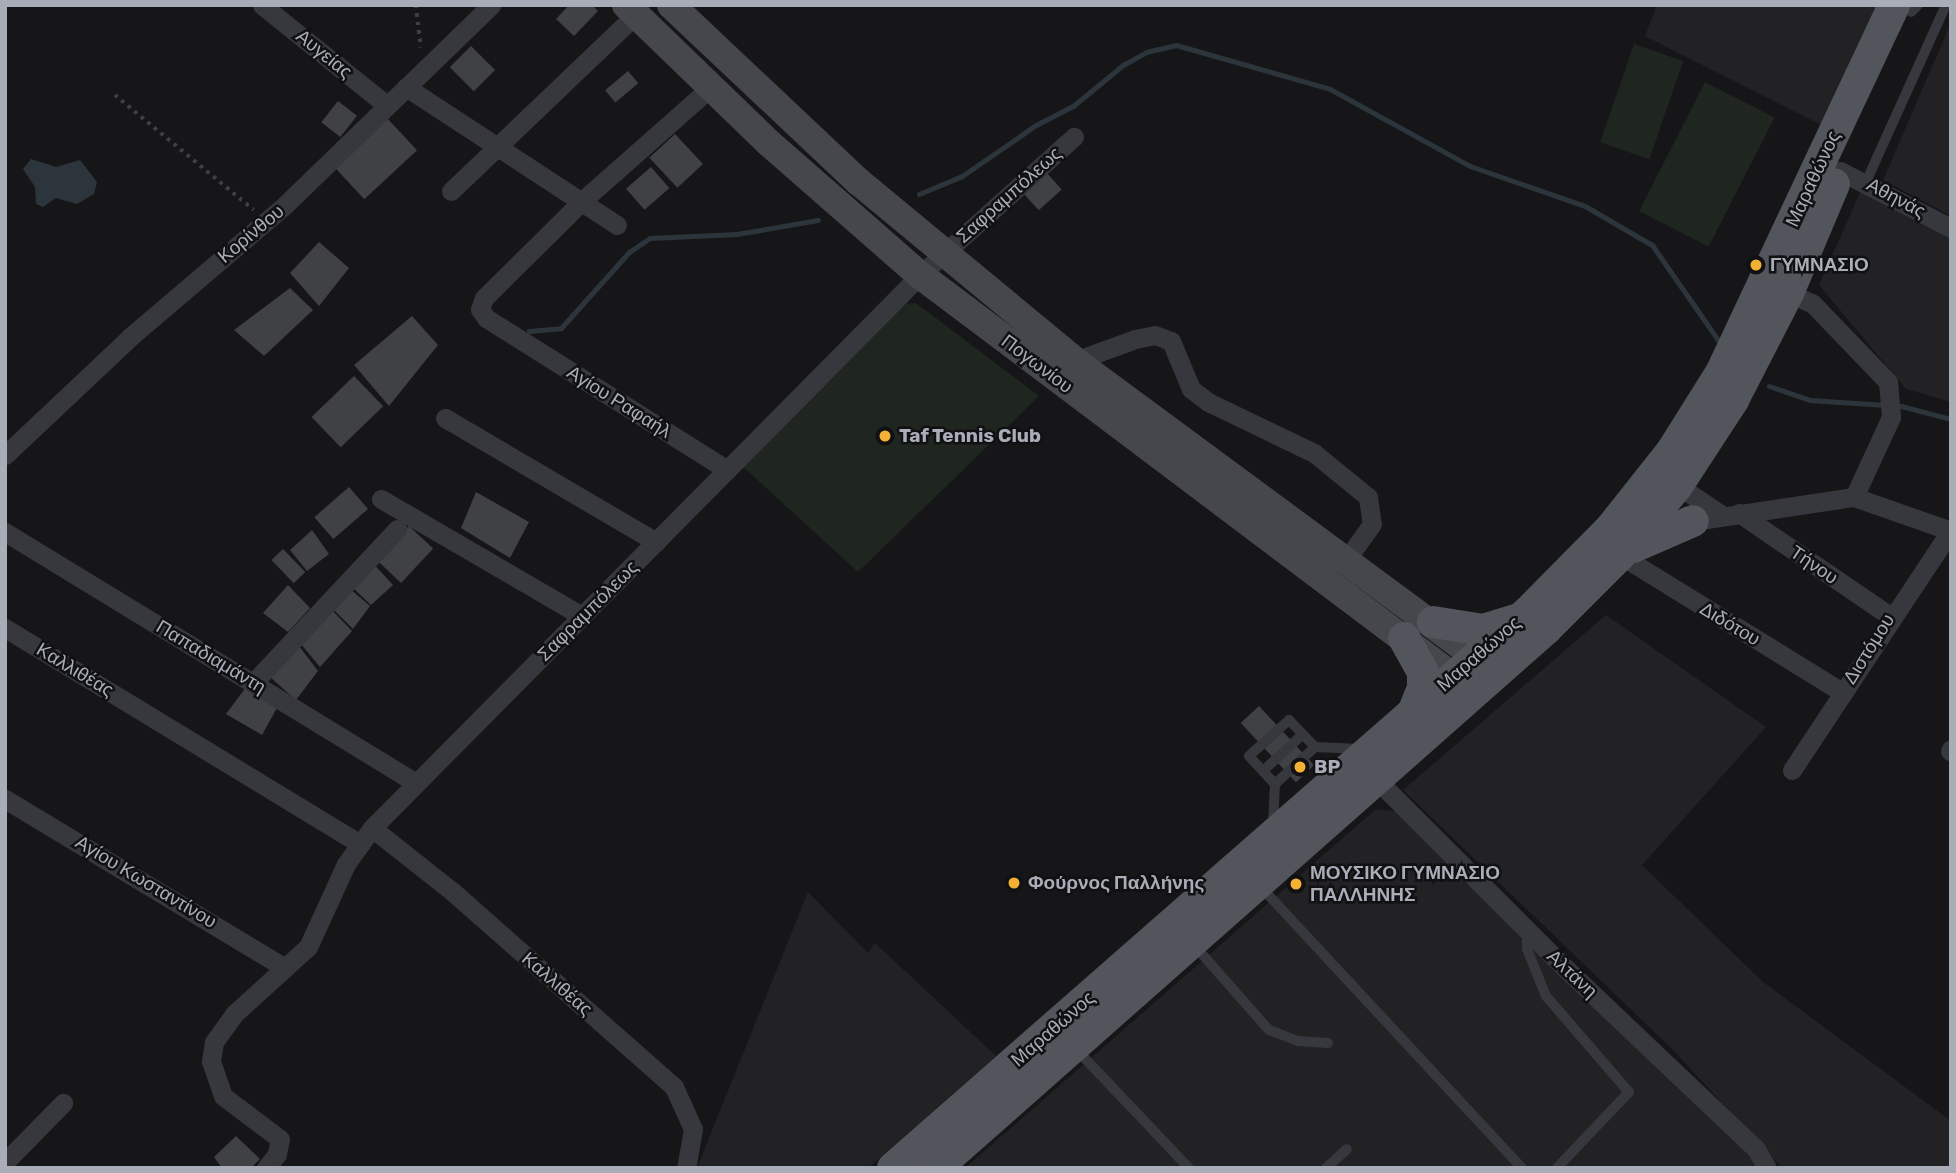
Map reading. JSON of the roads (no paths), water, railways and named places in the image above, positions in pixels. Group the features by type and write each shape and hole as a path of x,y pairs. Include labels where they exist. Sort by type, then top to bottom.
{"main road":[{"name":"Πογωνίου","path":"671,5 814,141 945,253 1075,361 1433,622 1476,674"},
{"name":"Μαραθώνος","path":"949,1161 1073,1045 1376,779 1476,674 1528,612 1600,540 1661,486 1733,400 1853,176 1909,7"},
{"name":"Μαραθώνος","path":"892,1168 1414,710 1476,674 1620,555 1661,486 1739,340 1909,7"},
{"name":"Πογωνίου","path":"631,10 710,87 920,275 1404,638 1476,674"},
{"path":"1620,555 1654,534 1718,516"},
{"path":"1433,622 1483,630 1508,624 1528,612"},
{"path":"1404,638 1423,672 1423,688 1414,710"}],"street":[{"name":"Αυγείας","path":"262,5 386,104"},
{"name":"Κορίνθου","path":"5,455 130,337 266,221 491,5"},
{"path":"451,191 631,10"},
{"path":"405,87 617,225"},
{"path":"580,203 710,87"},
{"name":"Σαφραμπόλεως","path":"266,1168 281,1146 274,1131 223,1096 211,1061 222,1026 285,968 316,933 346,864 372,828 920,275 1073,137"},
{"name":"Αθηνάς","path":"1853,176 1951,228"},
{"name":"Αγίου Ραφαήλ","path":"580,203 481,303 482,314 727,470"},
{"path":"1788,293 1812,303 1861,348 1888,382 1892,395 1891,417 1854,497"},
{"path":"1075,361 1135,339 1155,335 1171,341 1191,389 1208,402 1314,453 1368,497 1372,524 1346,560"},
{"path":"445,418 656,542"},
{"path":"1661,486 1718,516"},
{"path":"1661,486 1718,516 1854,497 1950,531"},
{"path":"381,499 582,616"},
{"name":"Τήνου","path":"1718,516 1890,616"},
{"path":"253,683 397,529"},
{"name":"Διστόμου","path":"1792,770 1890,616 1950,531"},
{"name":"Παπαδιαμάντη","path":"5,532 417,783"},
{"name":"Διδότου","path":"1620,555 1842,692"},
{"name":"Καλλιθέας","path":"5,628 360,844"},
{"name":"Αλτάνη","path":"1376,779 1527,931 1685,1078 1756,1149 1767,1168"},
{"name":"Αγίου Κωσταντίνου","path":"5,799 285,968"},
{"name":"Καλλιθέας","path":"372,828 453,892 674,1087 693,1129 686,1168"},
{"path":"5,1162 63,1103"}],"lane":[{"path":"1853,176 1946,5"},
{"path":"1275,784 1250,756 1289,720 1314,747"},
{"path":"1263,771 1303,734"},
{"path":"1273,833 1275,784 1314,747 1370,749"},
{"path":"1258,884 1522,1168"},
{"path":"1527,931 1527,949 1546,996 1629,1092 1557,1168"},
{"path":"1190,942 1269,1030 1298,1041 1328,1043"},
{"path":"1073,1045 1189,1168"},
{"path":"1326,1168 1347,1149"}],"waterway":[{"path":"919,194 962,176 1036,125 1073,106 1123,65 1146,52 1176,45 1330,89 1470,166 1585,206 1652,245 1718,340"},
{"path":"529,331 561,328 629,252 650,238 737,234 818,220"},
{"path":"1769,386 1810,400 1901,406 1951,419"}],"place":[{"name":"ΓΥΜΝΑΣΙΟ","path":"1756,265"},
{"name":"Taf Tennis Club","path":"885,436"},
{"name":"BP","path":"1300,767"},
{"name":"Φούρνος Παλλήνης","path":"1014,883"},
{"name":"ΜΟΥΣΙΚΟ ΓΥΜΝΑΣΙΟ ΠΑΛΛΗΝΗΣ","path":"1296,884"}]}
